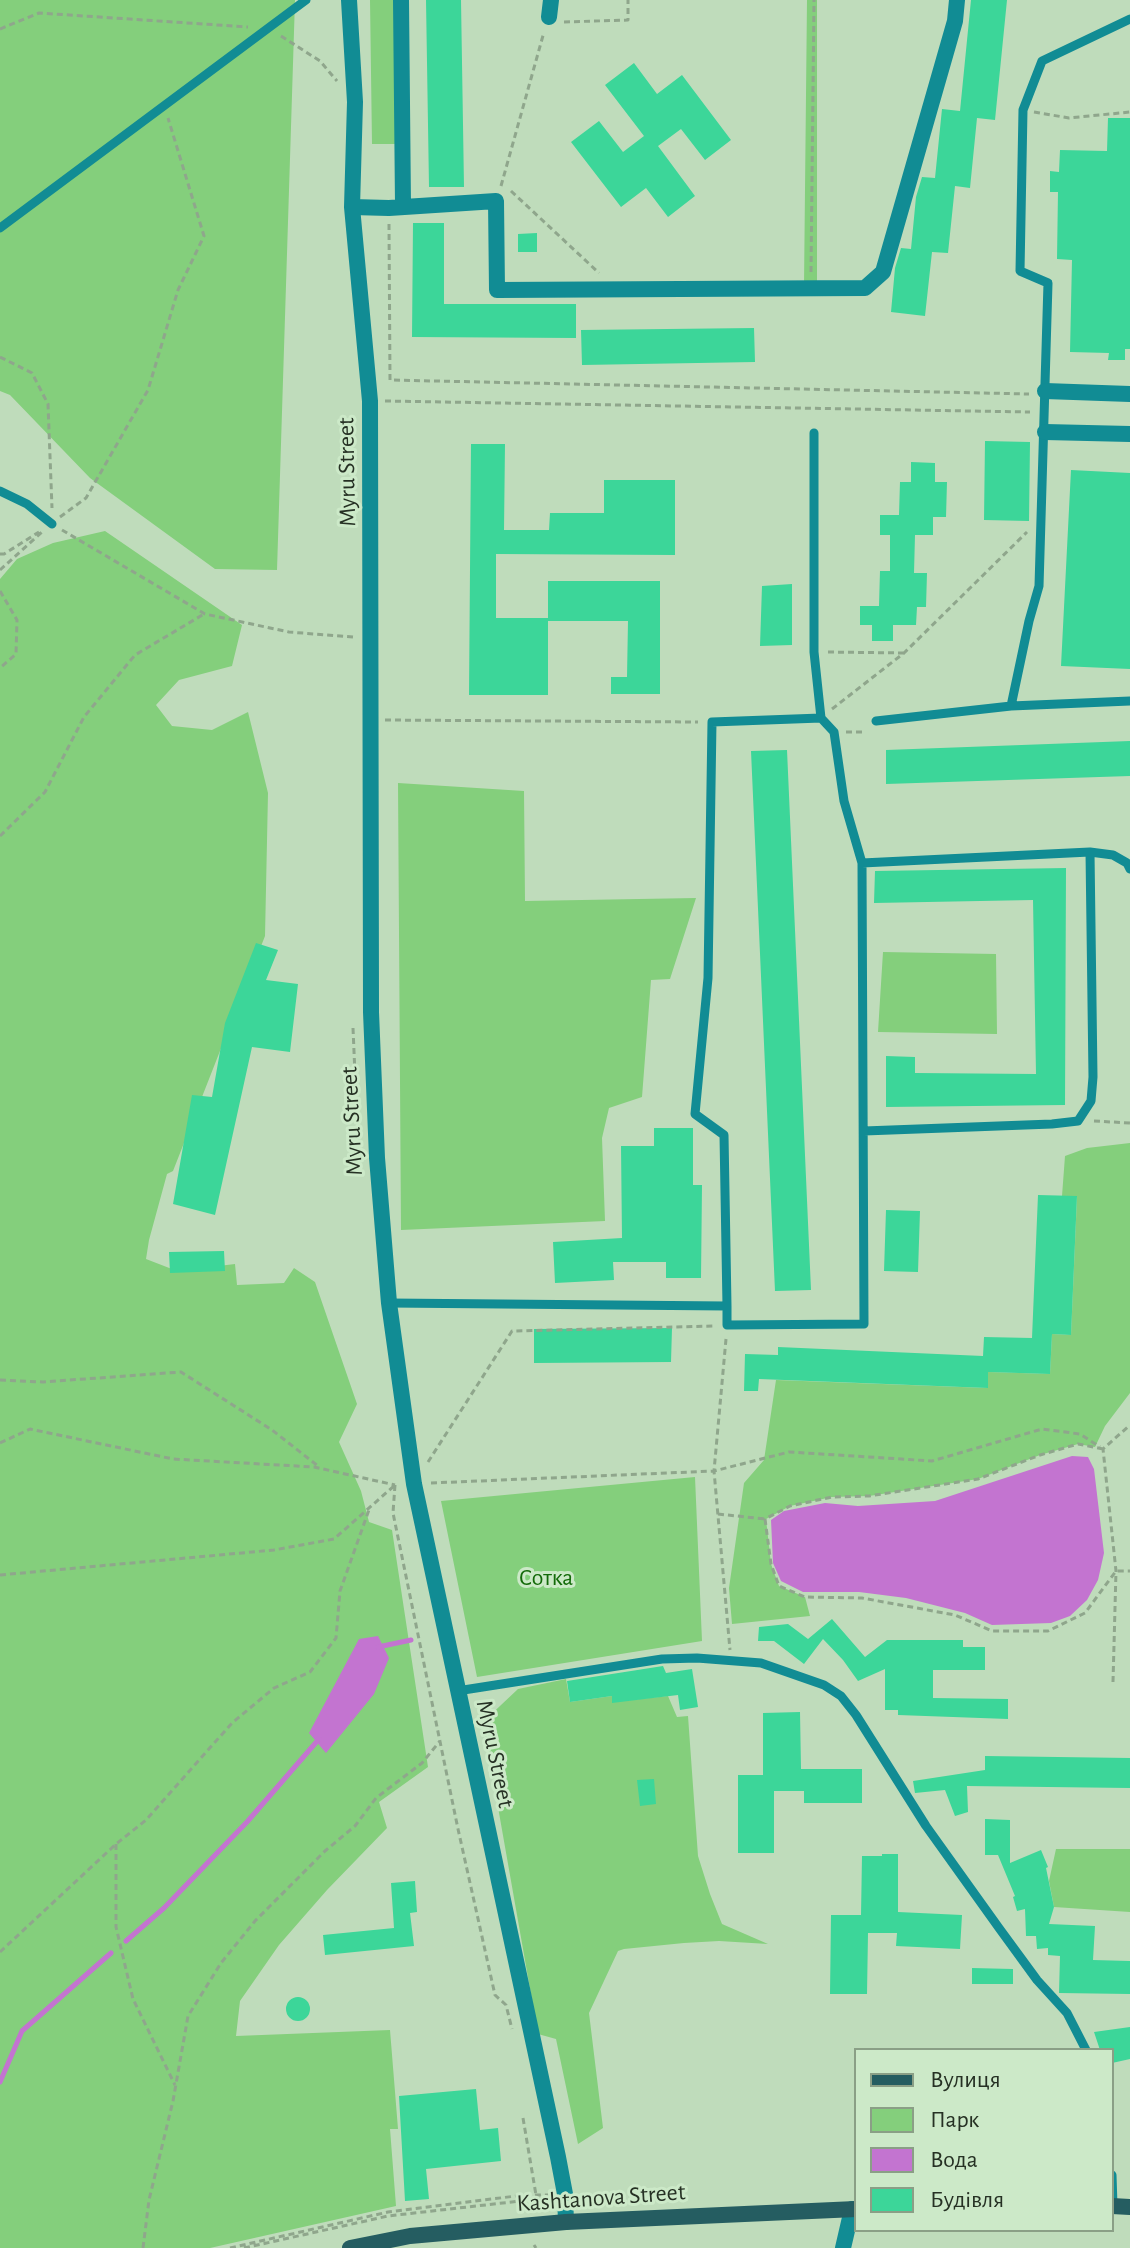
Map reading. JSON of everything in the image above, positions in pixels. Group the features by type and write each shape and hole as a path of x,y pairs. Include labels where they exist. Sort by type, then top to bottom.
{"main road":[{"name":"Kashtanova Street","path":"350,2248 410,2236 566,2222 854,2209"}],"street":[{"name":"Myru Street","path":"349,0 355,102 352,207 370,401 371,1012 377,1158 389,1303 414,1484 565,2194 566,2222"},
{"path":"396,206 401,0"},
{"path":"352,207 496,201 497,290 865,288 883,272 955,21 957,0"},
{"path":"1045,393 1130,394"},
{"path":"1045,432 1130,434"},
{"path":"843,2248 854,2209"}],"lane":[{"path":"0,228 306,0"},
{"path":"1011,706 1039,586 1046,412 1048,283 1020,271 1023,110 1042,61 1130,19"},
{"path":"814,433 814,652 821,718 834,732 844,801 862,863 864,1324 727,1325 724,1135 695,1114 708,978 712,722 821,718"},
{"path":"0,491 27,504 52,524"},
{"path":"876,721 1011,706 1130,701"},
{"path":"862,863 1090,852 1113,855 1127,863 1130,869"},
{"path":"864,1131 1078,1121 1091,1101 1093,1077 1090,852"},
{"path":"389,1303 727,1306"},
{"path":"457,1691 662,1659 697,1658 761,1663 824,1685 841,1696 890,1766 926,1826 1037,1980 1067,2013 1085,2048"},
{"path":"1114,2186 1118,2207"}],"path":[{"path":"550,8 559,22 628,20 628,0"},
{"path":"811,288 814,0"},
{"path":"496,201 550,8"},
{"path":"0,29 39,13 269,28 320,61 355,102"},
{"path":"0,570 86,498 148,390 178,290 204,236 164,106"},
{"path":"1023,110 1069,118 1130,112"},
{"path":"502,183 617,290"},
{"path":"396,206 390,380 1045,393"},
{"path":"0,357 32,373 48,404 52,524"},
{"path":"370,401 1046,412"},
{"path":"821,718 904,653 1041,518"},
{"path":"0,554 52,524"},
{"path":"52,524 205,614 289,632 372,639"},
{"path":"0,591 17,620 16,654 0,668"},
{"path":"0,836 45,792 84,717 135,655 205,614"},
{"path":"814,652 904,653"},
{"path":"369,719 712,722"},
{"path":"1111,1122 1130,1123"},
{"path":"414,1484 512,1331 727,1325 714,1471 732,1661"},
{"path":"0,1380 43,1382 181,1372 272,1430 322,1469"},
{"path":"1103,1449 1130,1425"},
{"path":"0,1443 30,1429 173,1459 322,1469 395,1485"},
{"path":"414,1484 714,1471 789,1452 932,1461 1042,1429 1080,1434 1103,1449"},
{"path":"717,1514 765,1519 790,1506 832,1497 869,1496 978,1479 1078,1444 1103,1449"},
{"path":"1103,1449 1116,1571 1113,1682"},
{"path":"0,1575 274,1550 334,1539 395,1485"},
{"path":"395,1485 393,1513 495,1995 506,2005 513,2033"},
{"path":"0,1952 146,1820 232,1723 274,1688 310,1672 336,1638 340,1591 370,1507"},
{"path":"765,1519 771,1564 779,1586 805,1597 862,1598 955,1615 992,1631 1048,1631 1085,1613 1116,1571"},
{"path":"1116,1571 1130,1571"},
{"path":"143,2248 149,2200 176,2086 188,2016 221,1963 255,1921 325,1851 355,1826 376,1798 422,1763 441,1740"},
{"path":"116,1844 116,1927 133,1999 176,2086"},
{"path":"523,2118 536,2195"},
{"path":"230,2248 388,2212 565,2194"},
{"path":"244,2248 388,2216 565,2194"}],"green space":[{"path":"0,0 295,0 277,570 215,569 90,478 10,395 0,391"},
{"path":"370,0 401,0 404,144 372,144"},
{"path":"807,0 817,0 817,286 804,285"},
{"path":"105,531 242,625 232,666 179,680 156,705 172,726 212,730 248,712 268,793 265,936 173,1171 167,1174 146,1259 177,1271 235,1264 237,1285 284,1283 294,1268 315,1282 357,1404 339,1442 361,1491 369,1522 392,1530 428,1767 379,1802 387,1828 279,1945 240,2001 236,2036 390,2030 398,2129 390,2129 396,2206 210,2248 0,2248 0,579 17,559 53,543"},
{"path":"398,783 524,791 525,901 696,898 670,979 651,980 642,1097 609,1108 602,1138 605,1221 401,1230"},
{"path":"883,952 996,954 997,1034 878,1032"},
{"path":"1130,1143 1130,1393 1105,1426 1095,1447 1078,1444 978,1479 869,1496 832,1497 790,1506 766,1519 771,1564 779,1586 805,1597 810,1616 732,1624 729,1588 744,1483 764,1460 776,1380 987,1388 988,1372 1050,1374 1052,1334 1071,1335 1077,1197 1062,1196 1065,1156 1087,1148"},
{"name":"Сотка","path":"695,1477 702,1641 477,1677 441,1501"},
{"path":"566,1679 570,1702 612,1696 612,1702 668,1696 677,1717 688,1716 698,1856 710,1894 722,1924 768,1944 719,1941 618,1951 589,2013 603,2128 578,2144 556,2039 538,2034 483,1722 518,1689"},
{"path":"1056,1849 1130,1849 1130,1912 1054,1907 1049,1881"}],"water":[{"path":"1072,1456 1088,1457 1094,1469 1104,1553 1098,1580 1087,1600 1070,1616 1051,1623 992,1625 965,1613 906,1598 859,1592 803,1592 781,1581 773,1563 771,1520 784,1511 825,1503 858,1506 935,1501"},
{"path":"378,1636 389,1658 374,1694 326,1753 309,1733 359,1639"}],"building":[{"path":"426,0 461,0 464,187 429,187"},
{"path":"971,0 1007,0 995,120 977,118 970,188 955,186 948,253 932,252 925,316 891,312 895,268 901,248 911,249 916,197 922,177 935,178 942,109 960,111"},
{"path":"634,63 657,94 682,75 731,140 705,160 681,129 658,146 695,196 668,217 646,188 621,207 571,142 599,121 623,152 644,136 605,85"},
{"path":"1108,118 1130,118 1130,349 1125,349 1125,360 1108,360 1109,353 1070,352 1072,260 1057,259 1058,192 1050,192 1050,171 1059,172 1060,150 1107,151"},
{"path":"413,223 444,223 444,304 576,304 576,338 412,337"},
{"path":"537,233 537,252 518,252 518,234"},
{"path":"754,328 755,362 582,365 581,330"},
{"path":"985,441 1030,442 1029,521 984,520"},
{"path":"471,444 505,444 504,530 549,530 550,513 604,513 604,480 675,480 675,555 496,554 496,618 548,618 548,695 469,695"},
{"path":"911,462 935,463 935,482 947,482 946,517 933,517 933,535 915,535 914,573 927,573 926,607 917,607 916,625 893,625 893,641 872,641 872,625 860,625 860,606 879,606 880,571 890,571 890,535 880,535 880,515 899,515 900,482 911,482"},
{"path":"1071,470 1130,473 1130,669 1061,666"},
{"path":"548,581 660,581 660,694 611,694 611,677 627,677 628,621 548,621"},
{"path":"792,584 792,645 760,646 762,586"},
{"path":"1130,741 1130,776 886,784 886,750"},
{"path":"787,750 811,1290 775,1291 751,751"},
{"path":"1066,868 1065,1105 886,1107 886,1056 915,1057 915,1073 1036,1074 1033,900 874,903 875,871"},
{"path":"256,943 278,950 266,980 298,984 290,1052 252,1047 215,1215 173,1204 192,1095 212,1097 225,1023"},
{"path":"654,1128 693,1128 693,1185 702,1185 701,1278 666,1278 666,1262 613,1262 614,1280 555,1283 553,1242 622,1238 621,1146 654,1146"},
{"path":"1038,1195 1077,1196 1071,1335 1052,1334 1050,1374 988,1372 988,1388 759,1379 758,1391 744,1391 745,1354 778,1355 778,1347 983,1356 984,1337 1032,1338"},
{"path":"886,1210 920,1211 918,1272 884,1271"},
{"path":"224,1251 225,1271 170,1273 169,1252"},
{"path":"672,1328 671,1362 534,1363 534,1329"},
{"path":"832,1619 865,1657 887,1640 963,1640 963,1647 985,1647 985,1670 933,1670 933,1698 1008,1699 1008,1719 898,1715 898,1710 885,1710 885,1669 858,1681 823,1639 804,1664 774,1641 758,1641 759,1627 788,1624 808,1639"},
{"path":"663,1666 666,1673 692,1669 698,1707 680,1710 678,1695 612,1703 612,1696 570,1702 567,1681"},
{"path":"800,1712 801,1769 862,1769 862,1803 804,1803 804,1791 774,1791 774,1853 738,1853 738,1775 763,1775 763,1713"},
{"path":"985,1756 1130,1758 1130,1788 967,1786 968,1812 955,1816 945,1790 915,1793 913,1781 985,1770"},
{"path":"654,1779 656,1804 640,1806 637,1780"},
{"path":"985,1819 1010,1820 1010,1863 1041,1850 1048,1867 1054,1907 1049,1924 1095,1926 1093,1960 1130,1961 1130,1994 1059,1993 1060,1956 1048,1955 1048,1948 1037,1949 1036,1936 1026,1936 1025,1909 1017,1911 1015,1896 998,1855 985,1855"},
{"path":"898,1854 898,1912 962,1915 960,1949 896,1946 897,1933 868,1933 867,1994 830,1994 831,1915 861,1915 862,1856"},
{"path":"415,1881 417,1912 410,1913 414,1946 325,1955 323,1935 394,1928 391,1883"},
{"path":"972,1968 1013,1969 1013,1984 972,1984"},
{"path":"298,1997 306,2001 310,2009 306,2017 298,2021 290,2017 286,2009 290,2001"},
{"path":"1130,2027 1130,2059 1114,2063 1114,2048 1099,2048 1094,2032"},
{"path":"476,2089 480,2130 498,2128 501,2161 426,2169 429,2199 405,2201 399,2096"}],"waterway":[{"path":"378,1647 411,1640"},
{"path":"126,1941 164,1908 247,1822 319,1739"},
{"path":"0,2082 22,2031 111,1953"}]}
